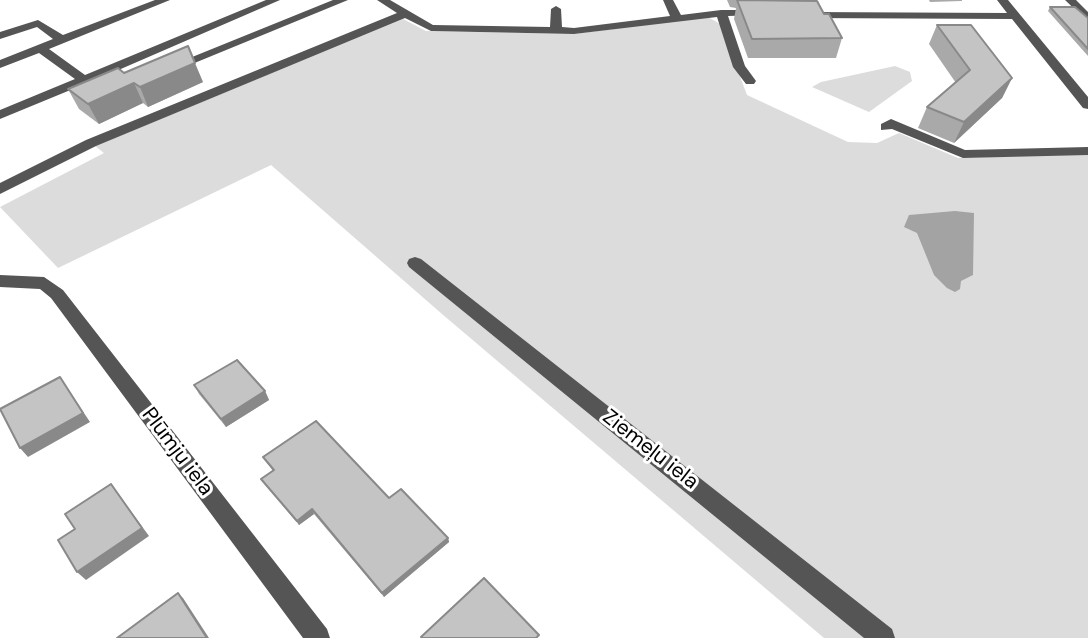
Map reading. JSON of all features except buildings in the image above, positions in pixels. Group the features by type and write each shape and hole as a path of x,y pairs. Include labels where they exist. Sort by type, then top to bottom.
{"street":[{"path":"0,64 165,0"},
{"path":"0,115 275,0"},
{"path":"156,74 343,0"},
{"path":"382,0 431,28 556,31 721,13 771,14"},
{"path":"668,0 677,18"},
{"path":"825,0 833,15"},
{"path":"1002,0 1088,105"},
{"path":"1070,0 1088,19"},
{"path":"554,5 556,31"},
{"path":"721,13 739,67 750,81"},
{"path":"0,190 91,143 404,14"},
{"path":"796,14 1015,16"},
{"path":"0,36 38,23 62,40"},
{"path":"40,48 84,80 124,81"},
{"path":"886,127 891,123 964,154 1088,151"},
{"name":"Ziemeļu iela","path":"415,263 883,638"},
{"name":"Plūmju iela","path":"0,281 27,280 44,283 57,294 318,638"}],"shaded area":[{"path":"708,17 720,24 747,95 848,142 877,143 899,133 958,158 1088,154 1088,638 824,638 271,165 58,268 0,207 104,153 95,146 403,19 426,31 574,34"},
{"path":"895,66 910,72 912,81 869,112 812,87 821,82"},
{"path":"955,211 974,213 973,275 961,281 960,289 955,292 934,275 917,233 904,227 909,215"}]}
